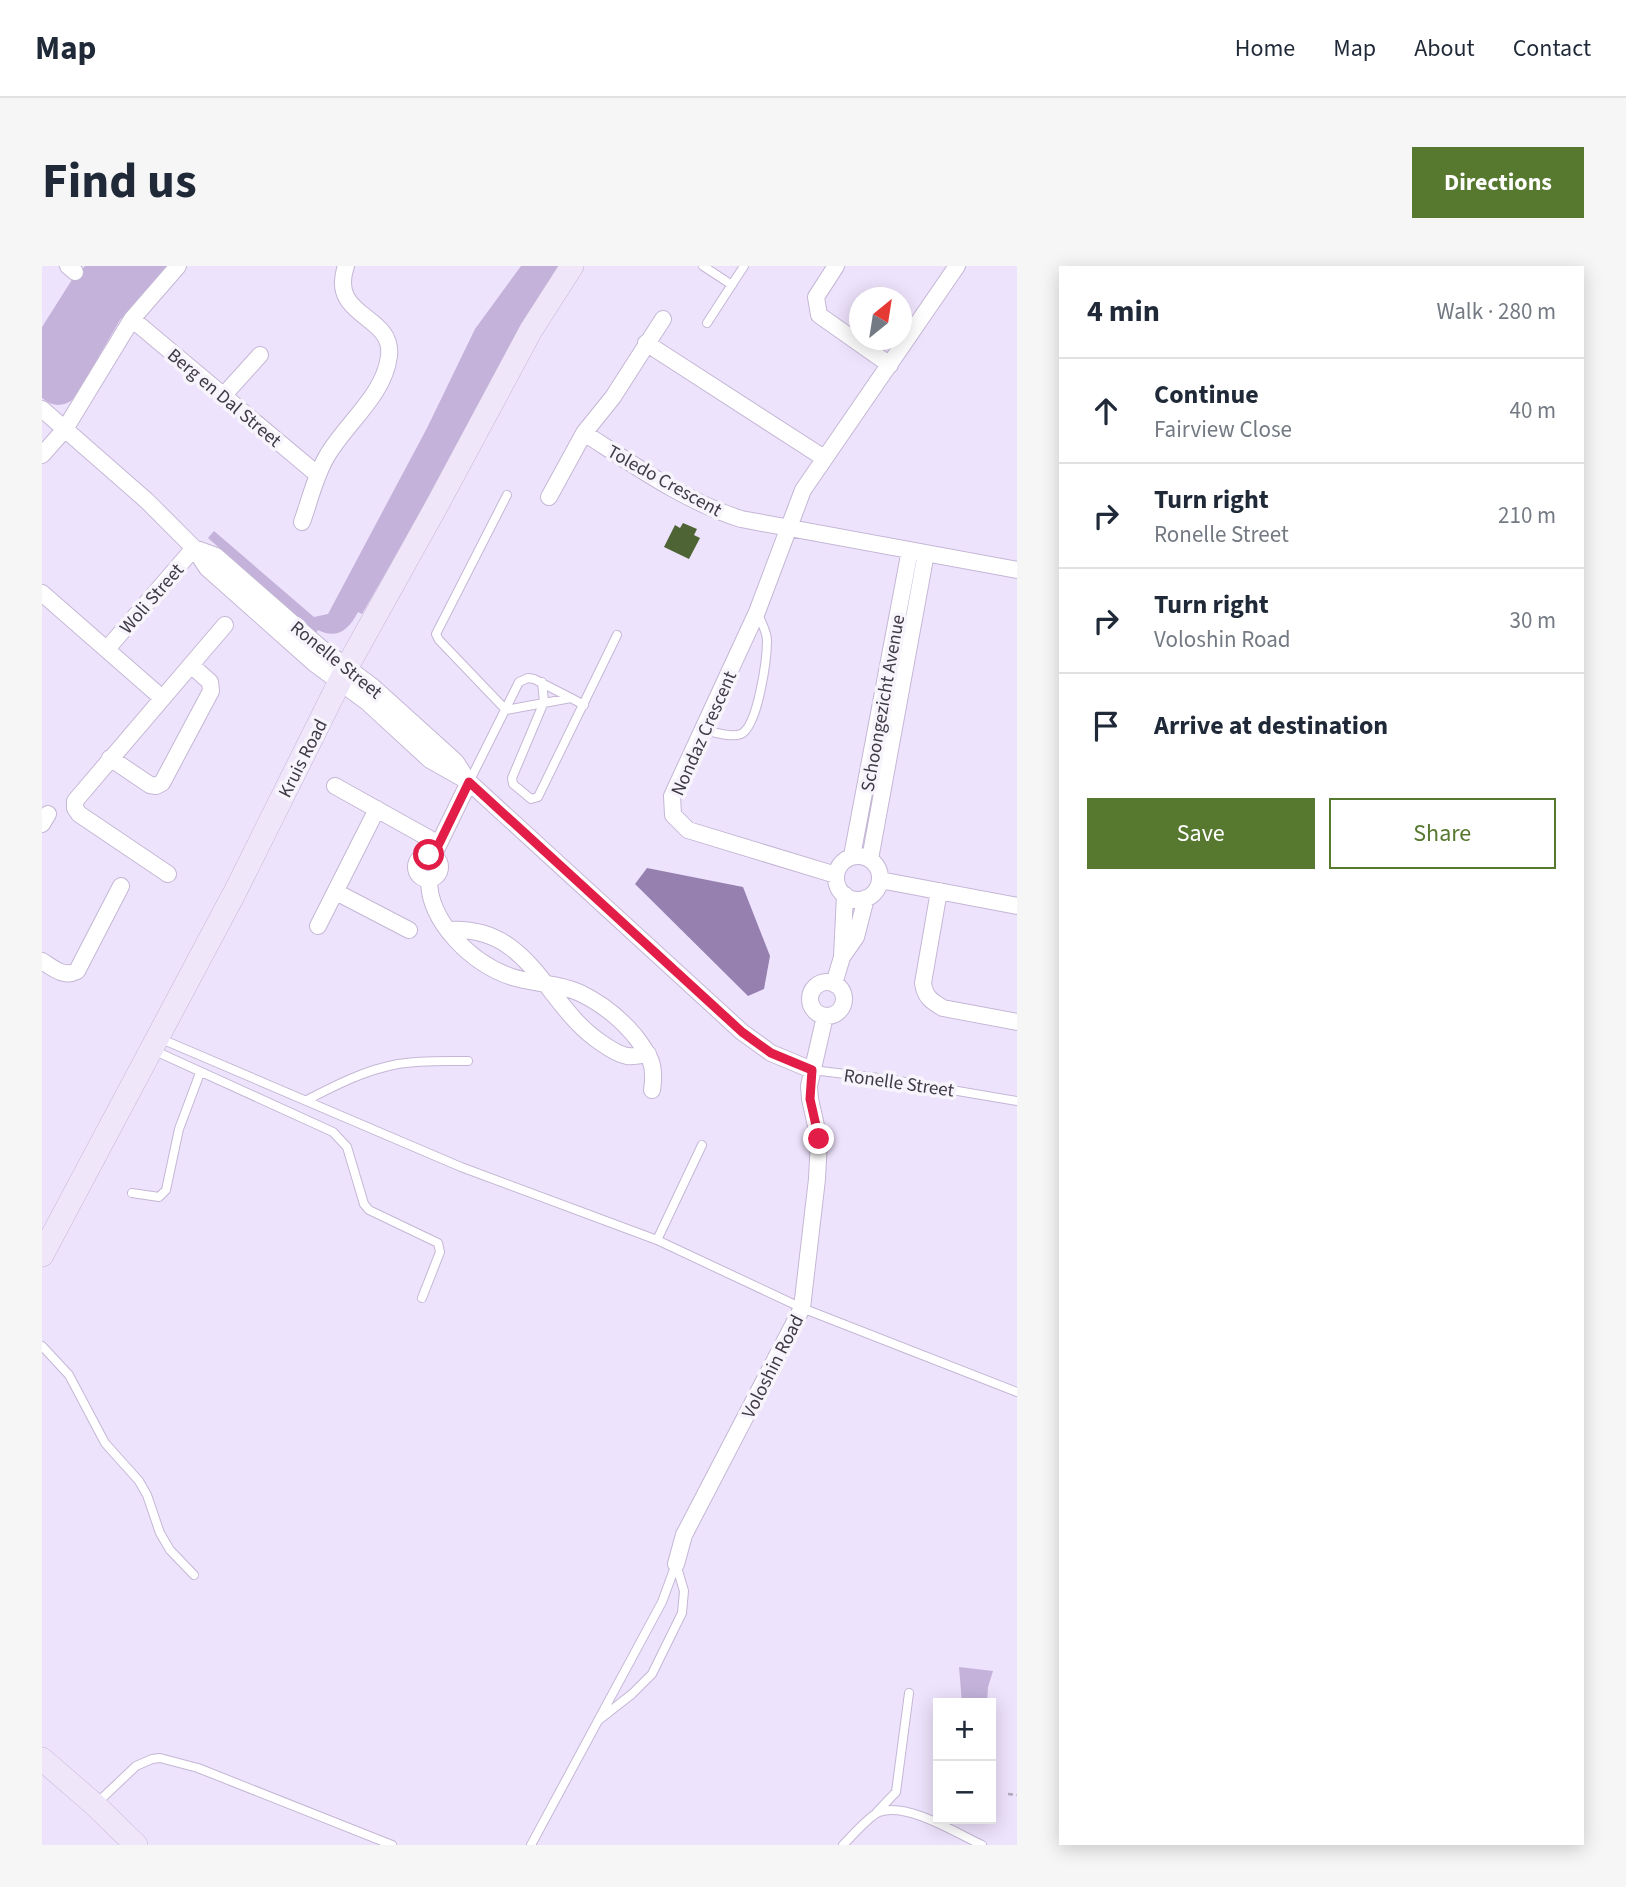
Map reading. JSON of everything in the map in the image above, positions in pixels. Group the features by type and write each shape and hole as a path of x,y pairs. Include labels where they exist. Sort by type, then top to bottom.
{"street":[{"path":"42,455 65,429 132,319 178,266"},
{"path":"302,522 318,475 333,446 371,397 387,365 389,355 385,336 345,297 342,281 346,266"},
{"name":"Kruis Road","path":"42,1255 235,892 343,674 536,322 572,266"},
{"path":"836,266 816,297 819,315 890,365"},
{"path":"957,266 803,490 790,527 1017,570"},
{"name":"Berg en Dal Street","path":"132,319 318,475"},
{"name":"Toledo Crescent","path":"549,496 584,433 613,397 663,319"},
{"path":"646,343 824,458"},
{"path":"223,396 260,355"},
{"name":"Ronelle Street","path":"42,409 147,500 194,548 216,556 321,648 343,674 373,687 456,762 469,782 742,1032 771,1053 812,1070"},
{"name":"Toledo Crescent","path":"584,433 684,494 723,513 741,519 790,527"},
{"name":"Nondaz Crescent","path":"790,527 757,612 672,796 673,815 688,830 836,874"},
{"name":"Woli Street","path":"107,649 194,548"},
{"name":"Schoongezicht Avenue","path":"852,856 918,551"},
{"name":"Schoongezicht Avenue","path":"870,859 918,551"},
{"name":"Woli Street","path":"42,593 162,698"},
{"path":"168,874 79,814 75,808 76,797 225,625"},
{"path":"110,758 153,786 162,783 211,691 210,682 191,665"},
{"path":"469,782 436,850 440,870 436,877 429,880 429,890 438,915 472,953 492,967 511,976 568,988 599,1003 626,1025 648,1054 654,1073 652,1090"},
{"path":"335,786 377,809 436,850"},
{"path":"318,926 377,809"},
{"path":"860,855 877,866 880,880 874,893 866,898 855,899 845,895 838,886 836,874 840,865 852,856 860,855"},
{"path":"880,880 1017,906"},
{"path":"42,961 63,974 77,971 121,886"},
{"path":"939,891 923,983 925,994 943,1008 1017,1022"},
{"path":"336,892 409,930"},
{"path":"834,984 842,957 845,895"},
{"path":"842,957 856,937 866,898"},
{"path":"449,930 473,930 500,939 549,985 576,1021 596,1040 623,1055 648,1054"},
{"path":"819,984 834,984 843,993 844,1004 836,1013 825,1016 812,1007 812,992 819,984"},
{"path":"812,1070 825,1016"},
{"name":"Voloshin Road","path":"676,1564 684,1535 803,1308 819,1139 810,1099 812,1070"},
{"path":"42,1759 136,1845"}],"lane":[{"path":"703,266 732,285"},
{"path":"707,323 744,266"},
{"path":"506,710 439,640 436,631 507,495"},
{"path":"703,730 732,736 742,734 751,725 761,683 767,637 757,612"},
{"path":"542,682 544,702 512,778 513,784 531,799 538,797 617,635"},
{"path":"469,782 519,682 528,678 542,682 584,705"},
{"path":"506,710 571,698"},
{"path":"156,1044 200,1073 333,1132 343,1141 348,1147 364,1204 378,1214 438,1243 440,1252 422,1298"},
{"path":"156,1044 307,1100 461,1167 657,1240 803,1308 1017,1392"},
{"path":"307,1100 347,1079 377,1069 418,1062 468,1061"},
{"name":"Ronelle Street","path":"812,1070 887,1079 1017,1101"},
{"path":"132,1193 159,1197 164,1193 178,1129 200,1073"},
{"path":"657,1240 702,1145"},
{"path":"42,1346 69,1375 105,1443 139,1481 147,1495 160,1533 170,1550 194,1575"},
{"path":"598,1721 652,1674 664,1650 684,1601 684,1591 676,1564"},
{"path":"531,1845 662,1602 676,1564"},
{"path":"843,1845 897,1792 909,1693"},
{"path":"95,1805 136,1766 160,1758 198,1768 392,1845"},
{"path":"877,1812 916,1814 982,1845"}],"path":[{"path":"1007,1794 1017,1795"}],"shaded area":[{"path":"85,266 172,266 120,320 74,399 62,405 54,404 42,398 42,327 73,278"},
{"path":"521,266 563,266 362,614 358,612 342,631 331,634 318,630 316,633 208,538 214,531 314,617 328,614 427,428 475,329"},
{"path":"647,868 743,887 770,956 764,989 748,996 635,884"},
{"path":"959,1667 993,1671 987,1698 962,1698"}],"building":[{"path":"683,523 697,529 694,535 700,538 689,559 664,547 675,525 680,528"}],"route":[{"path":"429,855 433,856 469,782 755,1043 786,1061 812,1070 810,1099 819,1139"}]}
